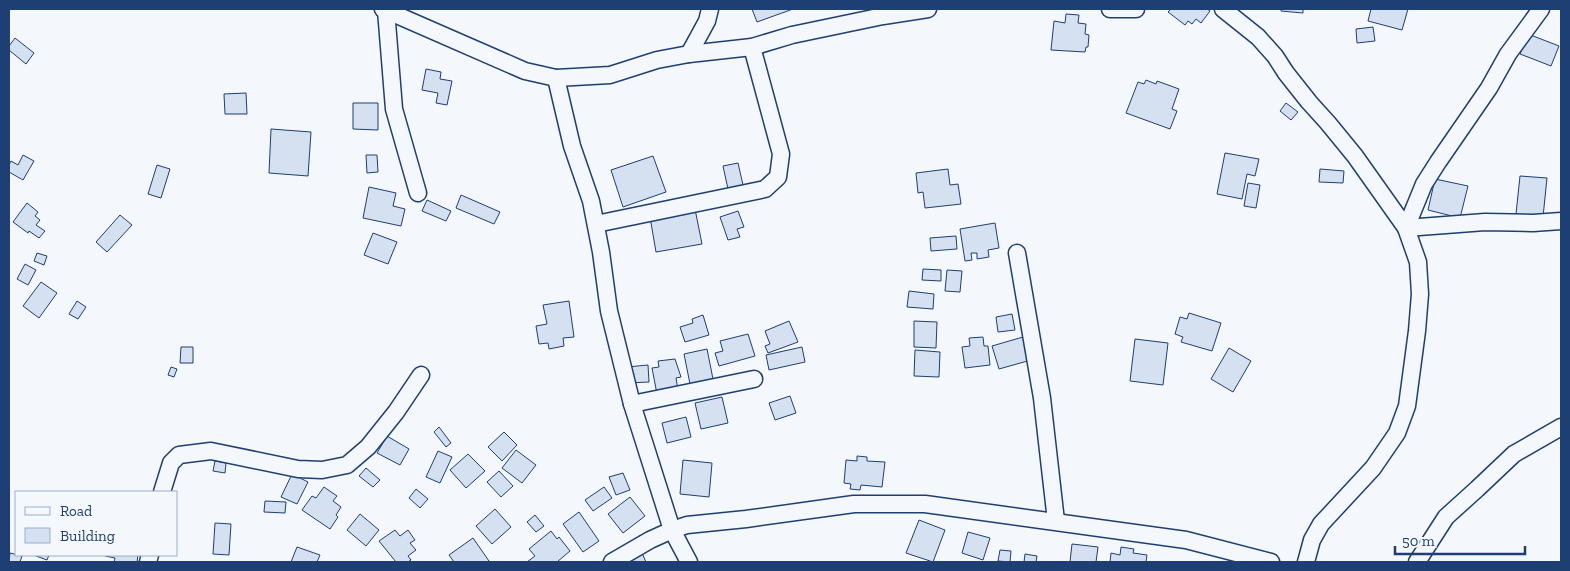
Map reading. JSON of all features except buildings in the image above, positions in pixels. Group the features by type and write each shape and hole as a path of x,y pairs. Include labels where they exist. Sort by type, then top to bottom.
{"street":[{"path":"418,193 394,109 384,9 524,71 556,78 610,76 657,60 689,54 752,47 819,29 928,9"},
{"path":"689,54 707,21 710,9"},
{"path":"1110,9 1136,9"},
{"path":"1223,9 1258,37 1355,156 1406,228 1418,262 1420,294 1417,331 1407,406 1398,433 1373,468 1321,524 1312,540 1306,562"},
{"path":"1406,228 1424,184 1489,88 1508,54 1541,9"},
{"path":"596,224 765,189 778,177 781,154 752,47"},
{"path":"556,78 572,146 591,201 609,311 632,404 672,530 690,562"},
{"path":"1406,228 1485,222 1561,221"},
{"path":"1016,253 1042,398 1056,522"},
{"path":"162,491 171,464 179,455 211,451 298,469 322,470 347,466 368,447 396,412 421,376"},
{"path":"632,404 754,379"},
{"path":"1417,562 1446,517 1514,454 1561,427"},
{"path":"612,562 650,540 687,525 864,504 925,504 1186,540 1271,562"}]}
